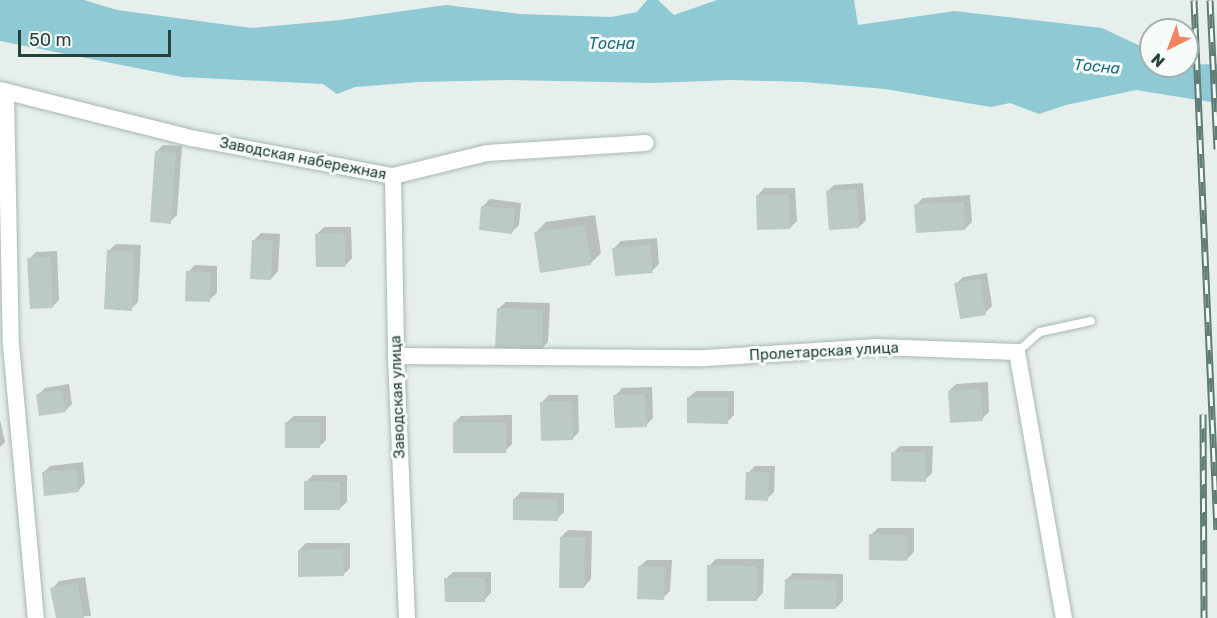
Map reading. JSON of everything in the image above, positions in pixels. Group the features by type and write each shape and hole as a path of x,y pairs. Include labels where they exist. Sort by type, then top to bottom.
{"street":[{"name":"Заводская набережная","path":"3,92 190,138 393,176 487,153 646,143"},
{"path":"3,92 6,345 36,618"},
{"name":"Заводская улица","path":"393,176 396,356 407,618"},
{"name":"Пролетарская улица","path":"396,356 706,358 874,347 1017,352"},
{"path":"1017,352 1064,618"}],"lane":[{"path":"1017,352 1040,332 1090,321"}],"water":[{"name":"Тосна","path":"0,0 84,0 117,10 251,28 340,20 446,5 520,14 611,17 637,12 647,0 658,0 674,15 717,0 854,0 858,25 954,11 1102,28 1139,45 1139,78 1199,78 1199,65 1217,64 1217,103 1136,90 1066,105 1039,114 1010,103 991,107 885,89 804,82 730,80 654,83 509,80 419,82 355,87 337,94 323,84 182,77 0,41"}],"building":[{"path":"155,151 176,153 171,224 150,222"},
{"path":"857,189 859,228 829,230 826,191"},
{"path":"789,194 790,229 757,230 756,195"},
{"path":"964,202 965,230 916,233 914,204"},
{"path":"481,206 515,209 512,234 479,230"},
{"path":"585,225 591,265 540,273 534,232"},
{"path":"345,233 345,267 316,267 315,234"},
{"path":"252,240 273,241 271,280 250,279"},
{"path":"650,245 653,273 615,276 612,248"},
{"path":"107,250 134,251 132,311 104,309"},
{"path":"51,257 53,308 30,309 27,258"},
{"path":"186,271 211,272 210,302 185,301"},
{"path":"980,279 986,315 960,319 954,283"},
{"path":"497,308 543,310 542,350 495,348"},
{"path":"981,389 983,421 950,423 948,391"},
{"path":"62,390 66,412 39,416 36,394"},
{"path":"645,394 647,427 615,428 613,395"},
{"path":"687,397 728,397 728,424 687,423"},
{"path":"572,401 573,440 541,441 540,402"},
{"path":"285,422 320,422 320,448 285,448"},
{"path":"453,422 506,422 506,453 453,453"},
{"path":"891,452 926,452 926,482 891,481"},
{"path":"76,469 79,492 44,496 42,472"},
{"path":"746,472 769,473 768,501 745,500"},
{"path":"304,481 340,482 340,510 304,510"},
{"path":"513,499 558,499 558,521 513,520"},
{"path":"869,534 908,535 907,561 869,560"},
{"path":"560,537 586,537 584,588 559,588"},
{"path":"343,549 344,576 298,577 298,550"},
{"path":"707,565 757,566 757,601 707,601"},
{"path":"638,566 665,567 664,600 637,599"},
{"path":"444,578 485,578 485,602 445,602"},
{"path":"785,579 837,580 836,609 784,609"},
{"path":"78,583 84,618 56,618 50,588"}],"railway":[{"path":"1194,0 1217,530"},
{"path":"1210,0 1217,149"},
{"path":"1203,414 1204,618"}]}
